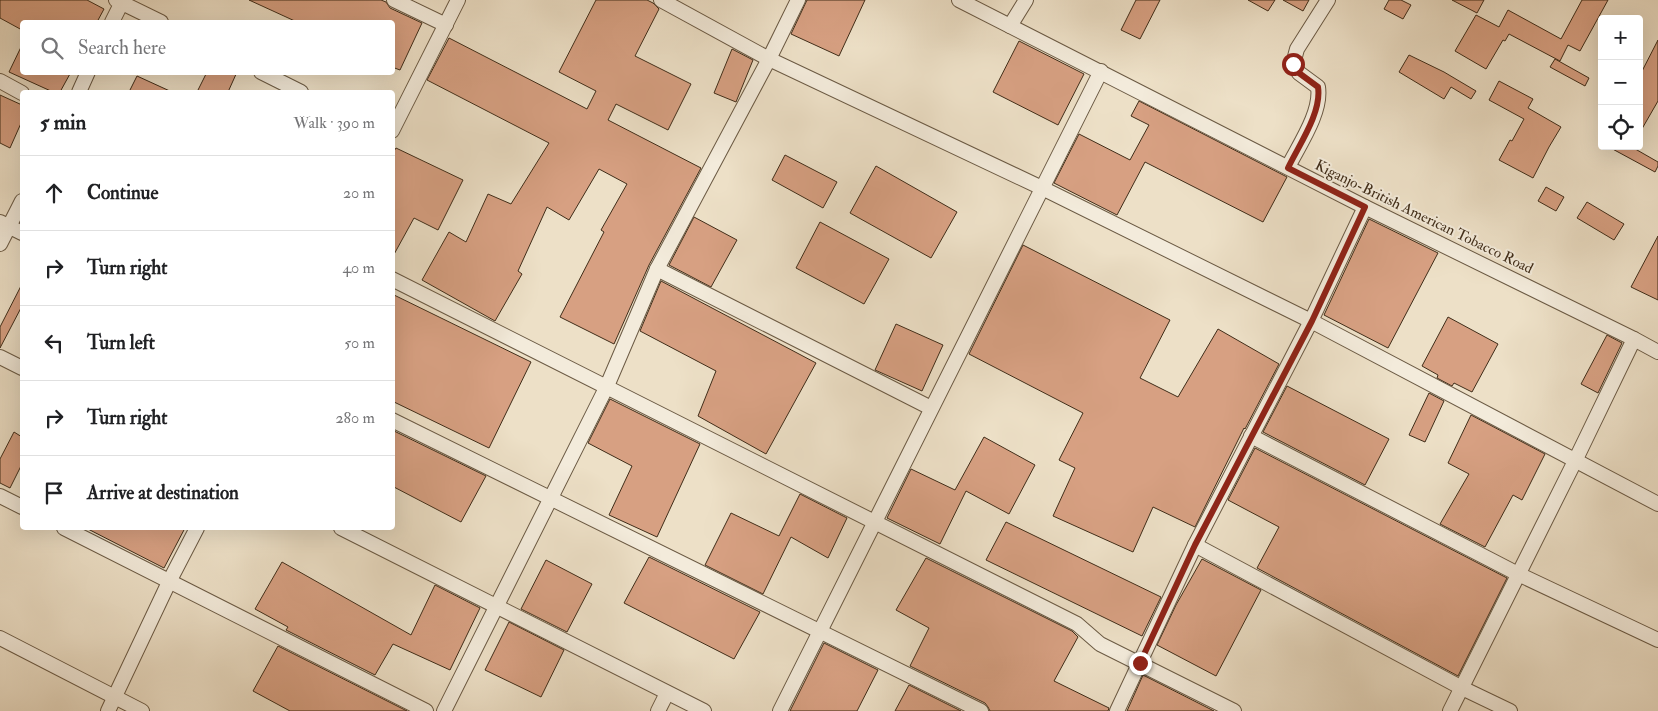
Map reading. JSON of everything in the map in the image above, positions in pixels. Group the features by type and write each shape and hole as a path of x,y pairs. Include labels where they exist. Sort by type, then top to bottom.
{"street":[{"path":"394,0 446,25"},
{"path":"395,125 458,0"},
{"path":"661,0 769,59 1042,188 1312,321 1658,504"},
{"path":"444,711 607,386 657,269 769,59 798,0"},
{"name":"Kiganjo-British American Tobacco Road","path":"959,0 1365,207 1658,352"},
{"path":"1010,26 1026,0"},
{"path":"1288,168 1313,118 1319,97 1318,87 1299,73 1293,64 1297,49 1328,0"},
{"path":"113,20 120,1 158,20"},
{"path":"780,711 1101,71"},
{"path":"80,90 87,75"},
{"path":"267,75 297,90"},
{"path":"0,81 20,92"},
{"path":"0,244 4,224 20,204"},
{"path":"1117,711 1195,545 1312,321 1365,207"},
{"path":"4,224 20,232"},
{"path":"657,269 931,408"},
{"path":"395,280 1077,624 1100,644 1234,711"},
{"path":"1450,711 1634,339"},
{"path":"0,357 20,367"},
{"path":"395,422 981,711"},
{"path":"1251,436 1518,574 1658,640"},
{"path":"0,496 20,506"},
{"path":"68,530 426,711"},
{"path":"108,711 196,530"},
{"path":"345,530 704,711"},
{"path":"1195,545 1462,688 1510,711"},
{"path":"0,638 142,711"},
{"path":"658,711 667,693"}],"building":[{"path":"0,0 87,0 104,9 98,20 20,20 20,29 0,18"},
{"path":"249,0 381,0 386,2 390,8 422,23 400,70 395,68 395,20 293,20"},
{"path":"596,0 647,0 653,3 659,9 635,56 691,84 668,130 616,104 608,120 701,168 649,265 614,344 560,317 604,232 601,230 627,184 599,169 569,220 547,207 518,271 522,274 495,321 422,280 449,232 466,242 488,194 511,204 549,143 427,80 449,38 587,109 596,91 559,72"},
{"path":"807,0 865,0 839,56 791,34"},
{"path":"1136,0 1160,0 1140,39 1121,30"},
{"path":"1248,0 1275,0 1268,11"},
{"path":"1283,0 1309,0 1303,11"},
{"path":"1389,0 1401,0 1411,5 1403,19 1384,9"},
{"path":"1452,0 1484,0 1477,13"},
{"path":"1582,0 1608,0 1598,15 1580,51 1568,45 1560,61 1509,34 1505,41 1503,40 1486,69 1455,51 1476,15 1499,27 1508,10 1561,39"},
{"path":"1658,40 1658,101 1643,127 1643,105 1643,69"},
{"path":"1019,41 1084,74 1058,125 993,92"},
{"path":"20,49 20,75 69,75 61,90 49,90 9,72"},
{"path":"732,49 753,60 736,102 714,93"},
{"path":"1409,55 1444,72 1476,91 1471,99 1451,87 1444,99 1399,72"},
{"path":"1555,59 1589,78 1585,86 1550,67"},
{"path":"206,75 236,75 229,90 198,90"},
{"path":"137,76 168,90 130,90"},
{"path":"1499,81 1533,99 1528,108 1561,127 1533,178 1499,160 1524,119 1489,100"},
{"path":"0,95 20,104 20,126 10,148 0,143"},
{"path":"1139,101 1287,177 1263,222 1145,162 1117,215 1054,183 1079,134 1130,160 1149,125 1131,116"},
{"path":"396,148 463,180 438,230 414,218 395,253"},
{"path":"1614,150 1637,150 1658,162 1655,172"},
{"path":"785,155 837,182 823,208 772,180"},
{"path":"876,166 957,212 931,258 850,213"},
{"path":"1546,187 1564,197 1556,211 1538,201"},
{"path":"1587,202 1624,224 1614,240 1577,218"},
{"path":"694,217 737,240 711,287 669,265"},
{"path":"1369,219 1438,253 1388,348 1324,315"},
{"path":"820,222 889,259 864,304 796,268"},
{"path":"1658,236 1658,300 1631,287"},
{"path":"1023,245 1170,320 1140,378 1178,397 1218,329 1279,364 1244,428 1195,527 1153,507 1133,552 1053,516 1075,468 1059,460 1083,413 969,354"},
{"path":"661,281 816,363 766,454 698,416 716,371 640,331"},
{"path":"20,288 20,310 0,348 0,327"},
{"path":"395,295 531,362 489,448 395,402"},
{"path":"1448,317 1498,344 1472,392 1454,383 1452,386 1437,378 1438,375 1422,366"},
{"path":"896,324 943,345 922,391 875,370"},
{"path":"1607,335 1622,343 1598,393 1581,384"},
{"path":"1287,386 1389,439 1365,485 1263,432"},
{"path":"1429,393 1444,401 1425,442 1409,435"},
{"path":"610,399 700,444 657,537 609,515 632,466 588,443"},
{"path":"1471,415 1545,454 1522,500 1513,495 1485,547 1440,524 1469,474 1448,463"},
{"path":"395,431 486,476 461,522 395,488"},
{"path":"14,432 20,436 20,468 10,488 0,483 0,459"},
{"path":"984,437 1035,465 1009,514 966,491 940,544 887,518 911,469 955,490"},
{"path":"1255,448 1507,578 1458,676 1257,568 1279,527 1228,500"},
{"path":"800,494 847,518 828,558 791,537 763,594 705,565 731,513 779,536"},
{"path":"1006,522 1161,597 1142,636 986,560"},
{"path":"90,530 184,530 164,568"},
{"path":"649,557 760,612 734,659 624,603"},
{"path":"926,558 1072,631 1078,637 1054,681 1109,708 1108,711 990,711 985,703 910,666 929,628 896,610"},
{"path":"1202,559 1261,590 1216,676 1157,645 1176,605"},
{"path":"546,560 592,584 567,632 521,609"},
{"path":"282,562 411,635 435,585 480,608 450,670 393,644 375,675 286,630 288,627 255,609"},
{"path":"509,622 564,650 541,697 485,670"},
{"path":"824,643 878,670 857,711 790,711"},
{"path":"278,646 407,711 290,711 253,691"},
{"path":"1143,675 1214,711 1127,711"},
{"path":"909,685 961,711 895,711"}],"route":[{"path":"1140,663 1195,545 1312,321 1365,207 1288,168 1313,118 1319,97 1318,87 1299,73 1293,64"}]}
